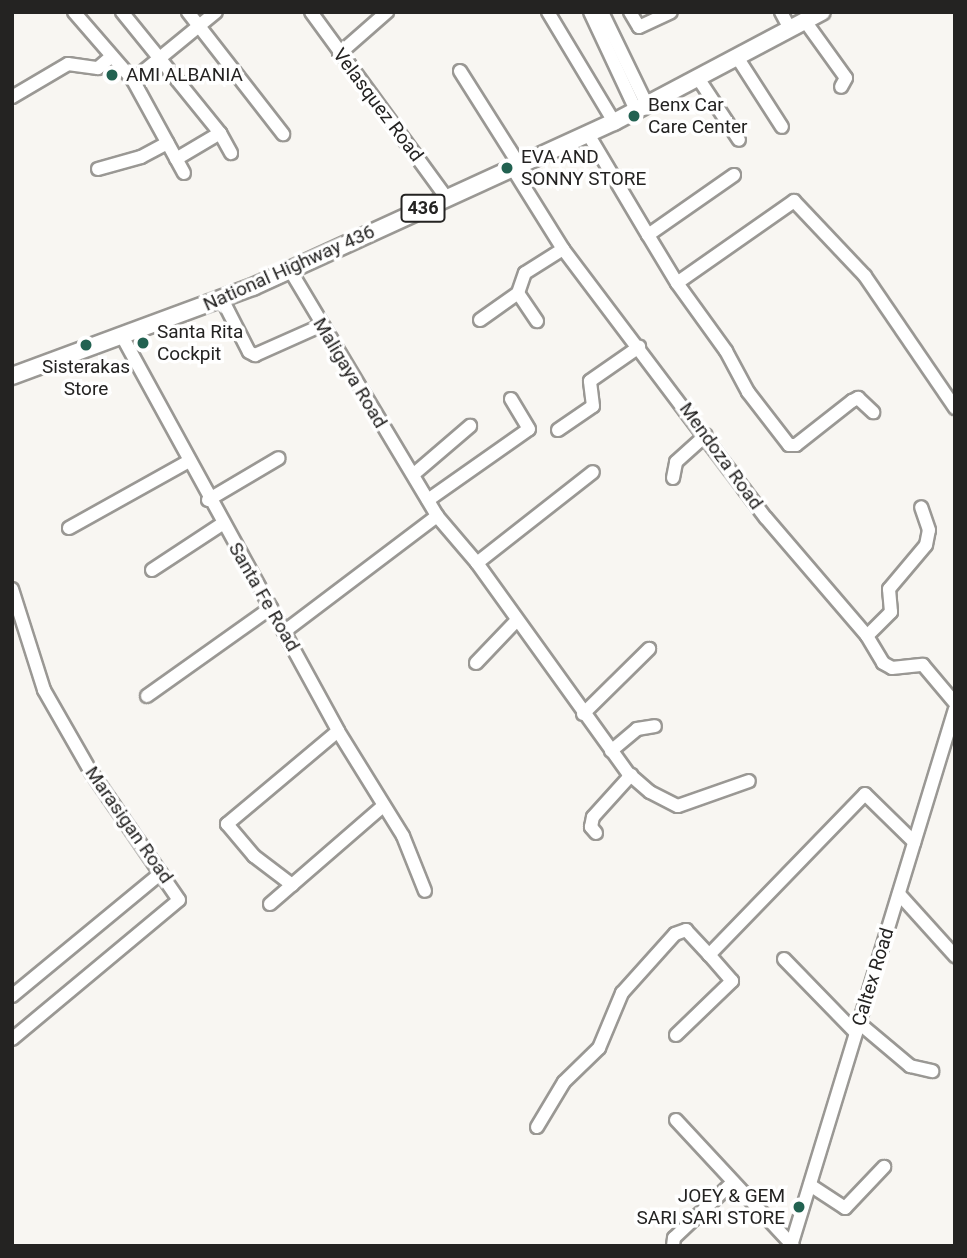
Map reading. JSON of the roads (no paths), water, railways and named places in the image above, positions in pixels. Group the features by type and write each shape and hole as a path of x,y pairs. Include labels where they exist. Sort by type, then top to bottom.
{"main road":[{"name":"National Highway 436","path":"12,376 222,299 290,270 614,122 822,12"}],"street":[{"path":"74,12 133,80 184,173"},
{"path":"122,12 220,133 232,153"},
{"path":"188,12 283,134"},
{"path":"133,80 198,24 216,12"},
{"name":"Velasquez Road","path":"311,12 339,54 446,197"},
{"path":"339,54 387,12"},
{"path":"548,12 614,122"},
{"path":"590,12 642,107"},
{"path":"602,12 642,107"},
{"path":"630,12 639,27 671,12"},
{"path":"781,12 790,29"},
{"path":"805,21 846,78 841,87"},
{"path":"12,97 68,64 98,68 113,56"},
{"path":"737,57 782,127"},
{"name":"Mendoza Road","path":"460,71 563,249 706,435 766,518 867,636 887,666 923,665 954,711"},
{"path":"698,78 739,140"},
{"path":"176,159 220,133"},
{"path":"588,134 677,283 726,351 748,391 789,445 796,445 858,398 873,412"},
{"path":"98,169 149,154 167,142"},
{"path":"648,235 734,175"},
{"path":"677,283 794,201 865,276 955,408"},
{"path":"480,320 518,293 525,273 563,249"},
{"name":"Maligaya Road","path":"290,270 320,326 414,474 437,516 477,563 583,714 631,775 650,792 678,806 749,781"},
{"path":"518,293 537,321"},
{"path":"222,299 251,354 320,326"},
{"name":"Santa Fe Road","path":"122,336 208,500 285,631 338,731 403,836 425,891"},
{"path":"558,430 593,406 590,381 639,347"},
{"path":"428,500 529,429 511,400"},
{"path":"414,474 470,426"},
{"path":"673,478 676,462 706,435"},
{"path":"208,500 279,458"},
{"path":"69,528 187,462"},
{"path":"477,563 593,472"},
{"path":"867,636 893,608 889,589 926,545 929,530 921,507"},
{"path":"285,631 437,516"},
{"path":"152,570 222,524"},
{"name":"Marasigan Road","path":"12,589 44,690 91,772 177,893 173,907 12,1039"},
{"path":"147,696 271,608"},
{"path":"476,663 517,620"},
{"path":"583,714 649,649"},
{"name":"Caltex Road","path":"792,1245 954,711"},
{"path":"611,751 637,729 655,726"},
{"path":"292,885 254,856 227,824 338,731"},
{"path":"596,833 591,827 593,817 631,775"},
{"path":"709,955 862,795 869,795 914,842"},
{"path":"270,904 383,806"},
{"path":"12,996 161,873"},
{"path":"899,894 955,956"},
{"path":"537,1127 564,1082 599,1048 622,993 675,934 686,930 732,981 676,1035"},
{"path":"784,959 858,1028 910,1066 932,1071"},
{"path":"676,1121 792,1245"},
{"path":"810,1185 845,1208 884,1167"},
{"path":"673,1246 674,1238 733,1182"}],"place":[{"name":"AMI ALBANIA","path":"112,75"},
{"name":"Benx Car Care Center","path":"634,116"},
{"name":"EVA AND SONNY STORE","path":"507,168"},
{"name":"Santa Rita Cockpit","path":"143,343"},
{"name":"Sisterakas Store","path":"86,345"},
{"name":"JOEY & GEM SARI SARI STORE","path":"799,1207"}]}
